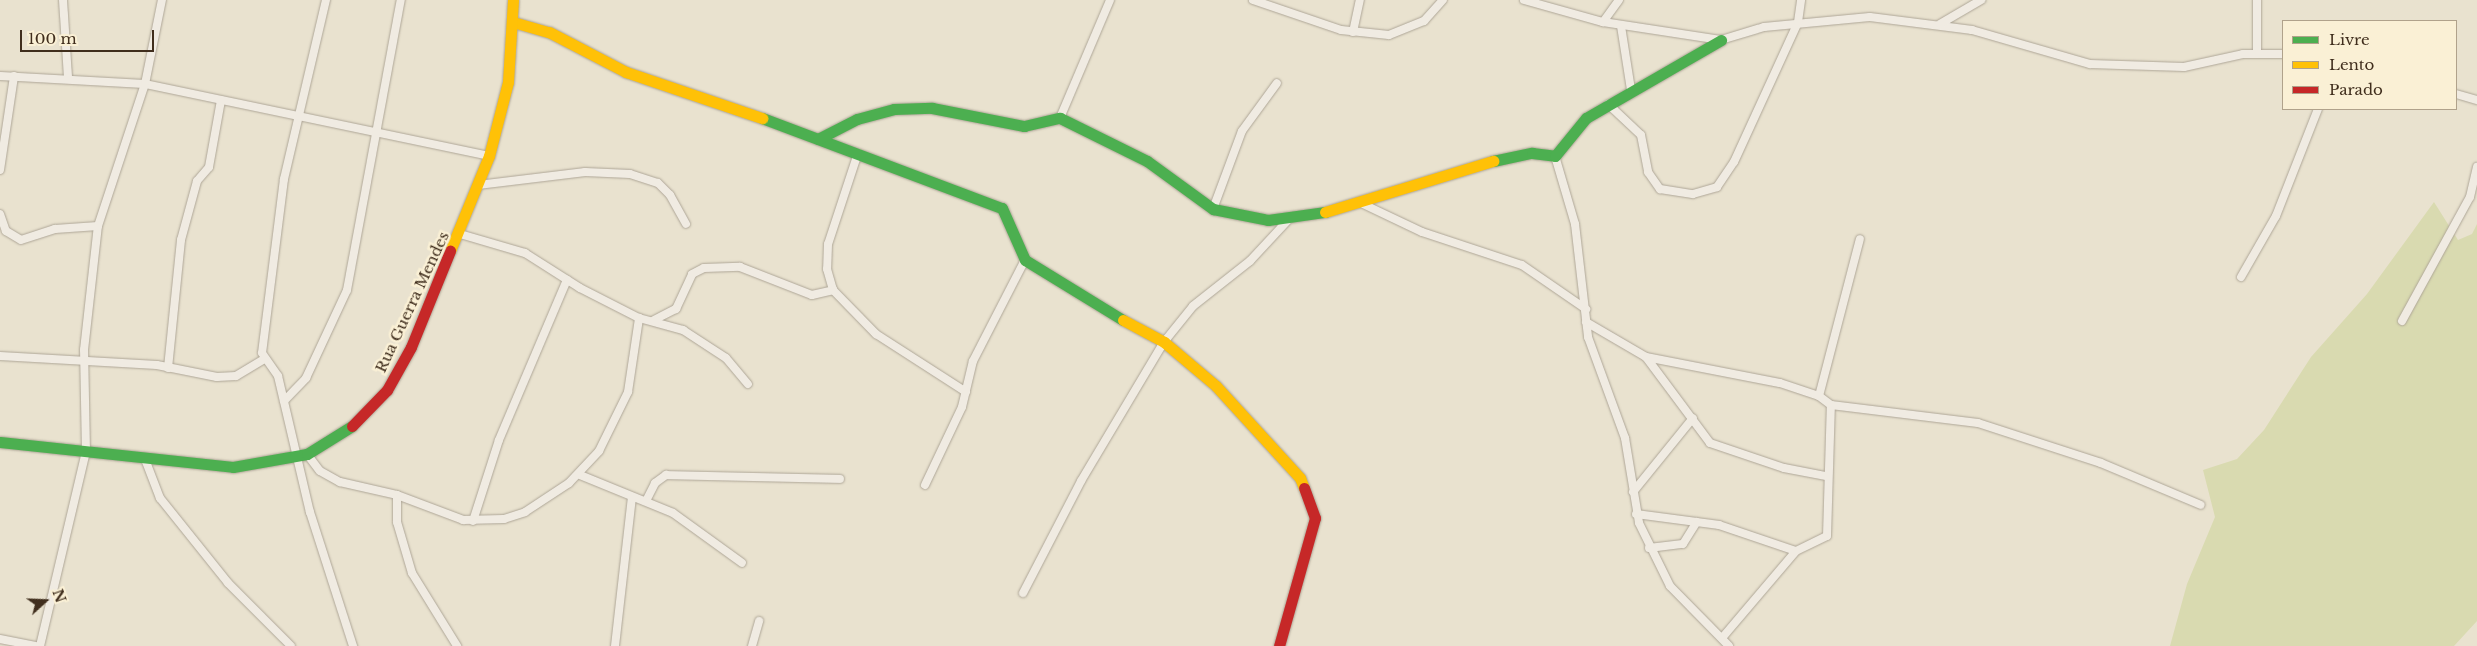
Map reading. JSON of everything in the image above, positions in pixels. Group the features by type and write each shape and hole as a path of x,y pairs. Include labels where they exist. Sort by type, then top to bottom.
{"street":[{"path":"64,0 68,77"},
{"path":"40,646 86,452 85,363 87,301 98,226 145,84 162,0"},
{"path":"264,359 284,179 326,0"},
{"path":"284,401 306,378 338,317 377,130 401,0"},
{"name":"Rua Guerra Mendes","path":"0,442 145,459 233,466 295,459 344,434 387,390 460,234 489,156 508,82 513,0"},
{"path":"1060,118 1110,0"},
{"path":"1253,0 1302,20 1353,32 1397,34 1424,21 1443,0"},
{"path":"1353,32 1360,0"},
{"path":"1524,0 1621,26 1721,40"},
{"path":"1603,22 1619,0"},
{"path":"1608,104 1641,136 1648,172 1660,189 1693,194 1717,187 1734,162 1798,22 1801,0"},
{"path":"1940,24 1981,0"},
{"path":"2257,0 2257,54"},
{"path":"1555,156 1586,118 1631,90 1721,40 1798,22 1870,17 1940,24 2024,41 2090,64 2184,67 2257,54 2282,54"},
{"path":"513,22 549,32 626,72 858,152 997,205 1025,260 1089,302 1164,342 1216,386 1296,472 1311,500 1315,518 1294,605 1279,646"},
{"path":"1621,26 1631,90"},
{"path":"0,76 68,77 145,84 377,130 489,156"},
{"path":"0,170 14,76"},
{"path":"1213,208 1242,131 1277,83"},
{"path":"2458,95 2477,100"},
{"path":"2458,95 2477,104"},
{"path":"168,368 181,240 197,181 209,166 221,100"},
{"path":"818,139 857,119 894,109 932,108 1024,126 1060,118 1147,161 1213,208 1268,220 1289,219 1363,204 1475,165 1532,152 1555,156"},
{"path":"2241,277 2276,216 2318,110"},
{"path":"858,152 828,244 827,269 833,290 876,334 966,392"},
{"path":"1555,156 1572,207 1586,309 1586,322 1625,438 1636,514 1649,548 1670,586 1729,646"},
{"path":"2402,321 2470,197 2477,167"},
{"path":"478,185 585,172 630,174 658,183 670,195 686,224"},
{"path":"1363,204 1422,232 1522,265 1586,309"},
{"path":"0,214 6,231 21,240 55,229 98,226"},
{"path":"1023,594 1081,481 1164,342 1193,306 1250,261 1289,219"},
{"path":"460,234 525,252 567,280 639,318 670,324 718,352 748,384"},
{"path":"1819,396 1860,239"},
{"path":"925,485 966,392 973,361 1025,260"},
{"path":"653,320 676,310 692,274 704,268 740,267 812,295 833,290"},
{"path":"473,521 499,440 567,280"},
{"path":"307,454 320,471 340,482 397,495 473,521 520,514 580,475 598,451 628,392 639,318"},
{"path":"1586,322 1646,357 1780,383 1819,396 1831,406 1978,423 2101,463 2201,505"},
{"path":"0,356 168,368 229,377 264,359"},
{"path":"1646,357 1710,443 1718,447 1826,476"},
{"path":"264,359 276,371 295,459 340,615 353,646"},
{"path":"1722,638 1796,551 1827,536 1831,518 1826,476 1831,406"},
{"path":"1633,492 1693,418"},
{"path":"145,459 160,498 228,583 291,646"},
{"path":"580,475 646,502 686,521 742,563"},
{"path":"646,502 655,483 666,475 840,480"},
{"path":"397,495 397,522 412,573 457,646"},
{"path":"615,646 632,497"},
{"path":"1636,514 1697,522 1752,534 1796,551"},
{"path":"1649,548 1683,544 1697,522"},
{"path":"752,646 759,621"},
{"path":"0,638 35,646"}],"green space":[{"path":"2434,202 2458,240 2472,234 2477,224 2477,621 2454,646 2170,646 2187,584 2215,517 2203,470 2237,459 2264,430 2311,357 2367,294"}],"traffic: fast":[{"path":"1493,161 1532,153 1555,156 1586,118 1721,40"},
{"path":"818,139 857,119 894,109 932,108 1024,126 1060,118 1147,161 1213,209 1268,220 1325,212"},
{"path":"762,118 1002,208 1025,260 1123,320"},
{"path":"0,442 233,467 307,454 352,426"}],"traffic: slow":[{"path":"450,251 489,156 508,82 513,0"},
{"path":"513,22 549,32 626,72 762,118"},
{"path":"1325,212 1493,161"},
{"path":"1123,320 1164,342 1216,386 1300,478 1304,488"}],"traffic: jam":[{"path":"352,426 387,390 411,347 450,251"},
{"path":"1279,646 1315,518 1304,488"}]}
